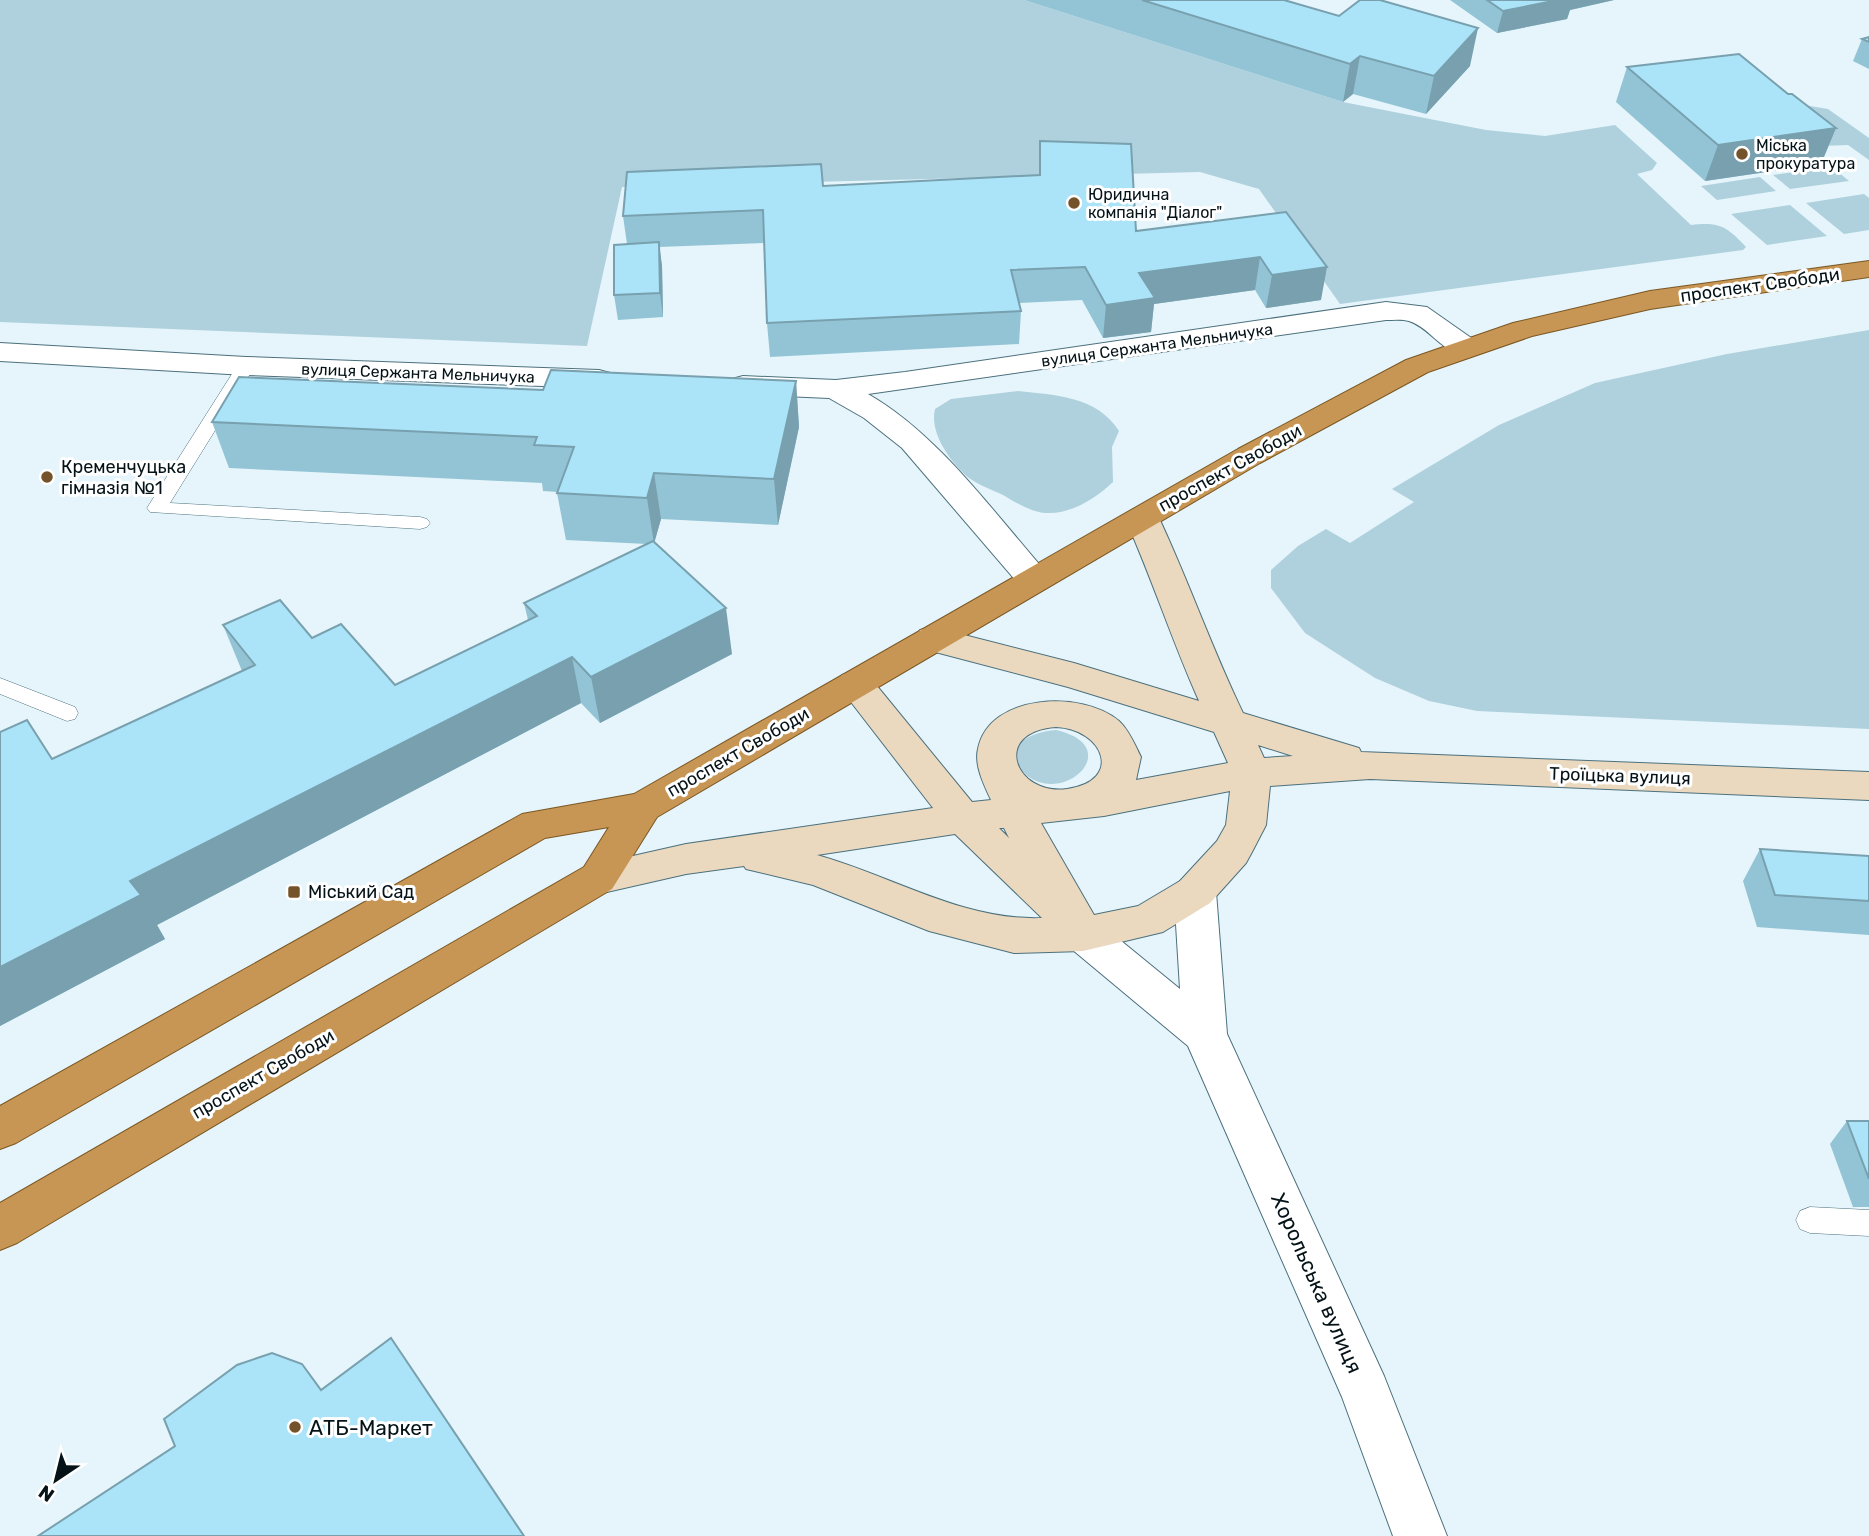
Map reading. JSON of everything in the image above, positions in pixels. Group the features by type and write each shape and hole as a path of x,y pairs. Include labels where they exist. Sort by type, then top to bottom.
{"highway":[{"name":"проспект Свободи","path":"0,1129 536,825 643,807 1248,456 1417,366 1523,328 1650,300 1869,269"},
{"name":"проспект Свободи","path":"0,1228 598,878 643,807"}],"main road":[{"path":"702,857 773,858 823,872 944,919 1014,936 1083,934 1148,920 1195,892 1232,852 1246,825 1252,773 1199,661 1169,577 1142,518"},
{"path":"933,639 1166,703 1370,765"},
{"path":"855,684 963,818 1083,934"},
{"path":"1083,934 1016,813 999,771 996,754 1002,737 1009,730 1036,716 1071,715 1166,703"},
{"path":"999,771 1009,786 1026,798 1048,804 1083,803 1107,791 1121,772 1121,751 1108,732 1097,724 1071,715"},
{"path":"598,878 702,857 963,818 1016,813 1252,773 1370,765"},
{"name":"Троїцька вулиця","path":"1370,765 1869,786"}],"street":[{"name":"вулиця Сержанта Мельничука","path":"713,384 836,389 1386,312 1417,313 1466,348"},
{"name":"вулиця Сержанта Мельничука","path":"0,352 246,366 630,381"},
{"name":"вулиця Сержанта Мельничука","path":"836,389 875,411 913,441 1034,580"},
{"path":"1195,892 1205,1034"},
{"path":"1083,934 1205,1034"},
{"name":"Хорольська вулиця","path":"1205,1034 1366,1394 1420,1536"}],"lane":[{"path":"246,366 157,508 420,523"},
{"path":"0,686 67,713"},
{"path":"1810,1220 1869,1223"}],"shaded area":[{"path":"0,0 1024,0 1343,102 1486,130 1545,136 1615,125 1657,163 1652,170 1637,174 1691,225 1709,224 1722,227 1746,247 1743,250 1340,304 1259,189 1200,172 622,187 587,346 0,322"},
{"path":"1792,103 1828,109 1869,138 1869,160 1848,145 1822,146"},
{"path":"1832,167 1849,181 1790,189 1773,175"},
{"path":"1760,177 1776,191 1717,200 1701,186"},
{"path":"1864,194 1869,198 1869,230 1844,234 1806,203"},
{"path":"1790,205 1827,236 1767,245 1731,214"},
{"path":"1869,330 1869,729 1477,711 1429,701 1375,678 1305,633 1271,588 1271,570 1298,546 1326,529 1350,543 1414,502 1392,489 1499,425 1595,383 1727,354"},
{"path":"1018,391 1074,399 1110,419 1119,431 1112,447 1113,482 1083,504 1065,511 1047,513 1024,507 977,483 962,472 938,437 935,409 951,399"},
{"path":"1056,730 1077,738 1087,749 1087,761 1081,772 1069,780 1054,784 1037,781 1022,771 1014,754 1022,741 1038,733"}],"building":[{"path":"1142,0 1284,0 1339,16 1360,0 1380,0 1478,28 1434,76 1360,56 1350,64"},
{"path":"1487,0 1558,0 1503,11"},
{"path":"1739,54 1836,128 1718,145 1627,67"},
{"path":"1040,141 1131,144 1136,231 1286,212 1327,267 1272,275 1260,257 1139,273 1155,298 1106,305 1085,267 1011,270 1021,311 767,323 763,210 623,216 627,172 821,164 823,186 1040,175"},
{"path":"659,242 660,293 614,295 614,245"},
{"path":"551,370 796,381 774,479 654,473 647,498 557,493 574,447 534,445 537,437 212,422 239,377 543,390"},
{"path":"653,541 726,608 591,677 572,657 130,881 141,895 0,967 0,732 27,720 52,759 255,665 223,625 280,600 312,638 341,624 395,685 537,616 524,603"},
{"path":"1760,849 1869,856 1869,901 1775,895"},
{"path":"1847,1121 1869,1121 1869,1179"},
{"path":"391,1338 524,1536 38,1536 175,1446 164,1419 237,1365 272,1353 302,1364 321,1390"}],"place":[{"name":"Міська прокуратура","path":"1742,154"},
{"name":"Юридична компанія \"Діалог\"","path":"1074,203"},
{"name":"Кременчуцька гімназія №1","path":"47,477"},
{"name":"Міський Сад","path":"294,892"},
{"name":"АТБ-Маркет","path":"295,1427"}]}
